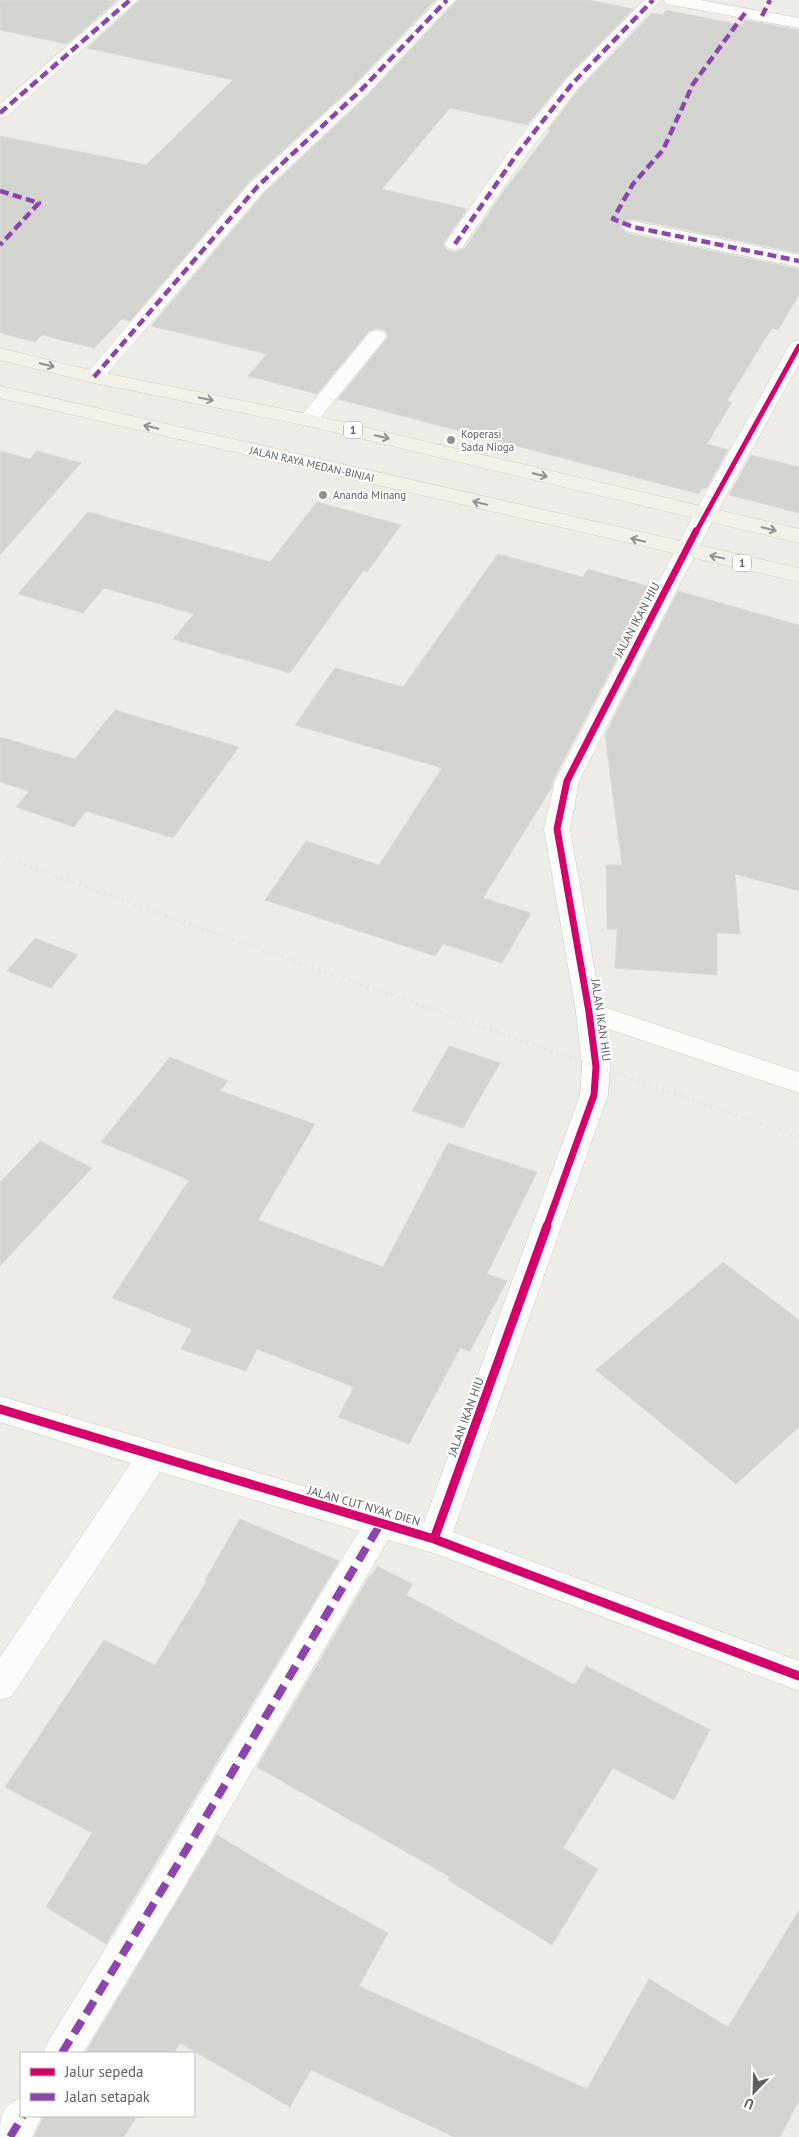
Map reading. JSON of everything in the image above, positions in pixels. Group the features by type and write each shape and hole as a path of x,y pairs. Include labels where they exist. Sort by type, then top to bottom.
{"main road":[{"name":"1","path":"0,354 94,377 308,420 799,536"},
{"name":"JALAN RAYA MEDAN-BINJAI","path":"0,392 799,576"}],"street":[{"path":"0,113 130,0"},
{"path":"94,377 258,186 361,90 447,0"},
{"path":"455,244 517,154 572,84 653,0"},
{"path":"672,0 799,23"},
{"path":"762,16 770,0"},
{"path":"634,226 799,261"},
{"path":"308,420 377,336"},
{"name":"JALAN IKAN HIU","path":"434,1538 594,1095 596,1067 589,1012 557,829 567,781 705,514 799,346"},
{"path":"589,1012 799,1084"},
{"name":"JALAN CUT NYAK DIEN","path":"0,1409 152,1456 434,1538 799,1676"},
{"path":"0,1684 152,1456"},
{"path":"63,2052 170,1878 381,1523"},
{"path":"10,2137 22,2117"}],"building":[{"path":"0,0 117,0 67,44 0,30"},
{"path":"140,0 435,0 354,85 250,181 130,321 122,319 94,348 42,335 35,342 0,333 0,136 146,165 233,80 87,48"},
{"path":"457,0 589,0 633,9 565,79 527,125 450,108 382,189 467,209 443,244 447,250 454,252 464,249 503,192 551,130 548,130 579,89 652,13 663,15 666,10 741,25 745,20 799,30 799,253 633,219 625,221 621,227 626,233 799,269 799,295 778,330 772,328 727,401 732,402 707,444 728,450 706,489 702,488 699,494 338,399 388,337 385,330 376,328 369,331 317,394 248,376 267,354 151,326 266,191 368,95"},
{"path":"0,451 30,459 37,451 81,463 0,555"},
{"path":"751,455 799,467 799,513 729,495"},
{"path":"317,502 401,525 367,572 363,571 290,673 173,639 194,614 104,588 83,613 18,594 88,512 270,562"},
{"path":"498,554 583,577 588,569 654,588 553,780 552,787 483,898 531,913 502,963 443,944 435,956 265,900 306,841 379,865 442,768 295,725 335,668 403,687"},
{"path":"678,591 799,625 799,891 735,874 740,934 717,933 717,975 615,968 617,929 607,929 606,865 622,865 605,735"},
{"path":"115,710 239,747 173,838 86,811 74,827 16,807 29,791 0,782 0,737 75,759"},
{"path":"35,938 78,955 51,988 7,971"},
{"path":"449,1046 500,1063 463,1128 412,1111"},
{"path":"170,1057 228,1081 220,1091 315,1124 258,1220 383,1267 448,1143 537,1172 487,1274 507,1281 470,1351 460,1348 409,1444 338,1417 354,1387 257,1349 246,1371 181,1349 192,1329 112,1298 189,1180 101,1142"},
{"path":"40,1141 92,1168 0,1266 0,1182"},
{"path":"723,1262 799,1320 799,1427 736,1484 596,1370"},
{"path":"240,1519 339,1561 106,1944 46,1907 92,1833 5,1787 104,1640 155,1665 207,1581 205,1580"},
{"path":"377,1566 413,1584 406,1595 575,1685 586,1666 710,1730 674,1800 613,1768 563,1848 598,1869 552,1945 448,1880 450,1877 257,1767"},
{"path":"217,1835 285,1876 388,1933 359,1986 587,2089 649,1979 728,2027 799,1910 799,2100 780,2137 454,2137 311,2070 290,2107 180,2043 175,2052 86,2052"},
{"path":"44,2117 136,2117 124,2137 34,2137"}],"railway":[{"path":"0,856 211,932 799,1137"}],"marked path":[{"path":"0,113 130,0"},
{"path":"94,377 258,186 361,90 447,0"},
{"path":"455,244 517,154 572,84 653,0"},
{"path":"762,16 770,0"},
{"path":"745,13 693,84 663,150 633,184 613,219 633,227 799,261"},
{"path":"0,191 39,203 0,245"},
{"path":"63,2052 170,1877 381,1523"},
{"path":"10,2137 22,2117"}],"cycle path":[{"path":"434,1539 594,1095 596,1067 589,1012 557,829 567,781 705,514 799,346"},
{"path":"0,1409 434,1539 799,1676"}],"place":[{"name":"Koperasi Sada Nioga","path":"451,440"},
{"name":"Ananda Minang","path":"323,495"}]}
